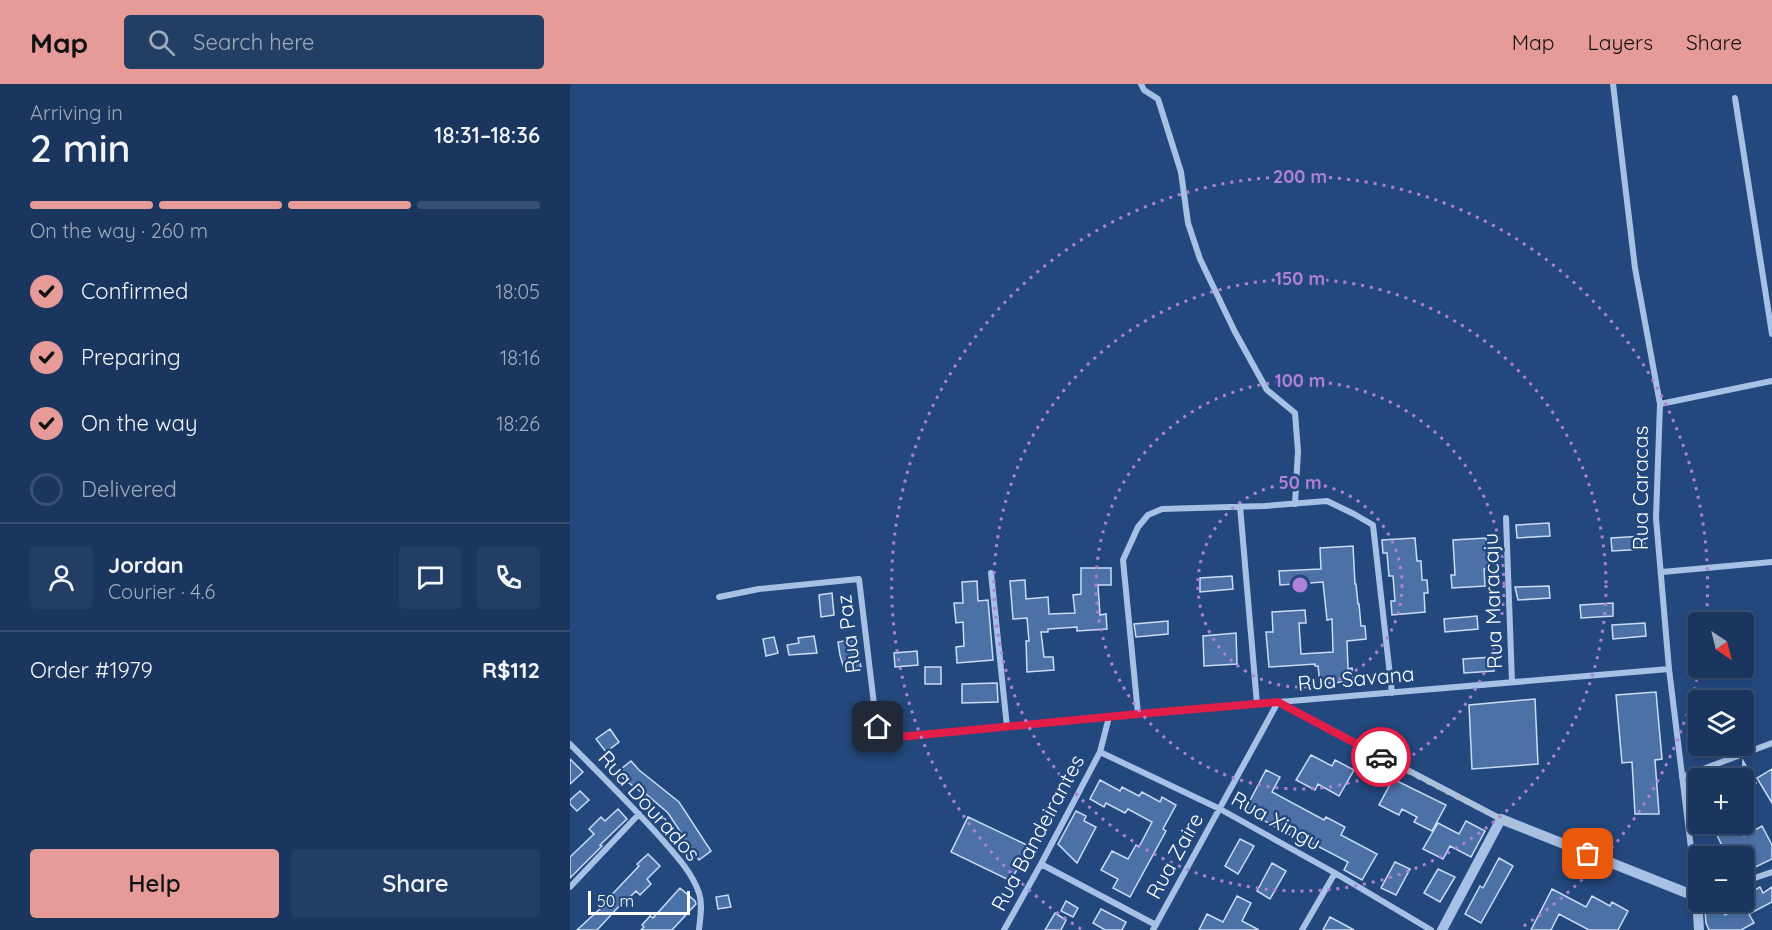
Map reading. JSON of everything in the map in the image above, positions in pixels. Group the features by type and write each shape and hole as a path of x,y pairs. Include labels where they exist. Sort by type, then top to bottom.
{"street":[{"path":"1141,84 1144,90 1158,99 1181,172 1188,223 1200,259 1235,332 1267,390 1295,413 1298,451 1295,504"},
{"name":"Rua Caracas","path":"1613,84 1635,268 1660,405 1656,518 1669,669 1691,846"},
{"path":"1735,98 1772,334"},
{"path":"1660,405 1772,381"},
{"path":"1138,714 1123,568 1124,560 1138,527 1153,512 1162,509 1327,501 1373,525 1392,693"},
{"path":"1240,506 1257,704"},
{"name":"Rua Maracaju","path":"1506,518 1512,682"},
{"path":"1662,572 1772,562"},
{"path":"991,573 1007,726"},
{"name":"Rua Paz","path":"719,597 759,589 859,579 876,721"},
{"name":"Rua Savana","path":"876,721 889,738 1138,714 1669,669"},
{"path":"1278,702 1501,819 1688,893"},
{"name":"Rua Zaire","path":"1154,927 1278,702"},
{"name":"Rua Bandeirantes","path":"1004,930 1100,752 1109,717"},
{"path":"1682,777 1772,743"},
{"name":"Rua Dourados","path":"570,744 676,855 700,894 699,930"},
{"name":"Rua Xingu","path":"1100,752 1220,809 1431,930"},
{"path":"570,887 639,814"},
{"path":"1442,930 1501,819"},
{"path":"1041,864 1154,927"},
{"path":"1754,878 1772,872"},
{"path":"1302,930 1335,873"},
{"name":"Rua Caracas","path":"1698,912 1699,930"}],"building":[{"path":"1549,523 1550,536 1517,538 1516,525"},
{"path":"1644,536 1645,549 1612,551 1611,538"},
{"path":"1415,538 1417,561 1421,561 1422,580 1427,580 1428,593 1424,593 1425,612 1392,615 1391,601 1395,601 1393,576 1389,576 1387,553 1383,553 1382,540"},
{"path":"1486,538 1488,569 1484,569 1485,586 1452,588 1451,575 1455,575 1453,540"},
{"path":"1353,546 1355,584 1361,626 1365,626 1366,639 1347,641 1348,669 1352,668 1353,681 1320,684 1318,666 1315,664 1269,667 1266,632 1273,632 1272,612 1305,610 1306,623 1299,623 1301,654 1333,652 1332,619 1327,620 1323,582 1280,585 1279,571 1321,569 1320,548"},
{"path":"1081,568 1111,568 1111,585 1098,585 1100,615 1106,614 1107,629 1077,631 1077,627 1048,629 1048,632 1041,632 1044,657 1053,657 1054,670 1027,672 1026,641 1029,641 1027,618 1013,619 1010,581 1025,580 1026,599 1048,597 1049,614 1075,613 1073,595 1081,594"},
{"path":"1232,576 1233,589 1200,592 1200,578"},
{"path":"977,581 978,601 988,600 993,660 957,663 956,647 964,646 963,622 956,623 954,603 963,603 962,582"},
{"path":"1549,586 1550,598 1518,600 1515,587"},
{"path":"832,593 834,615 821,617 819,595"},
{"path":"1613,603 1613,616 1581,618 1580,605"},
{"path":"1477,616 1478,629 1445,632 1444,619"},
{"path":"1168,621 1168,634 1136,637 1134,624"},
{"path":"1645,623 1646,636 1613,639 1612,625"},
{"path":"1236,633 1237,664 1204,666 1203,636"},
{"path":"814,636 817,653 789,655 787,645 799,643 798,638"},
{"path":"774,637 778,653 766,656 763,639"},
{"path":"855,639 861,667 845,672 838,642"},
{"path":"917,651 918,665 895,667 894,653"},
{"path":"1493,657 1494,671 1464,673 1463,659"},
{"path":"925,667 941,667 941,684 925,684"},
{"path":"997,683 998,702 962,703 962,684"},
{"path":"1656,692 1662,759 1655,760 1659,814 1635,814 1632,762 1622,763 1616,695"},
{"path":"1535,699 1538,764 1472,769 1469,705"},
{"path":"610,729 619,742 606,752 596,739"},
{"path":"1311,755 1332,766 1335,760 1354,770 1339,796 1318,784 1315,790 1296,780"},
{"path":"570,759 583,772 570,784"},
{"path":"631,761 679,802 711,851 699,860 668,813 617,772"},
{"path":"1772,769 1772,803 1757,778"},
{"path":"1266,770 1280,777 1272,792 1324,820 1326,817 1345,827 1341,835 1377,854 1362,880 1344,870 1348,862 1310,842 1308,845 1245,810"},
{"path":"1393,779 1446,805 1432,831 1414,822 1417,817 1402,809 1399,815 1379,805"},
{"path":"1100,780 1120,791 1122,787 1139,796 1142,792 1160,802 1162,797 1176,805 1163,829 1166,831 1130,897 1113,888 1118,879 1101,870 1112,851 1128,859 1136,845 1139,847 1152,822 1128,809 1125,813 1106,803 1104,807 1090,799"},
{"path":"580,791 589,800 577,811 570,804 570,800"},
{"path":"618,809 627,819 570,878 570,857 594,834 589,829 601,817 605,821"},
{"path":"1076,811 1086,816 1084,821 1096,827 1077,863 1058,844"},
{"path":"968,817 1029,846 1011,881 951,852"},
{"path":"1466,821 1485,831 1471,857 1450,846 1443,859 1423,849 1438,823 1459,834"},
{"path":"1762,826 1772,845 1772,859 1754,868 1754,846 1722,846 1716,834 1743,834 1744,836 1754,834 1754,830"},
{"path":"1240,839 1254,846 1238,874 1225,866"},
{"path":"648,854 660,866 647,879 651,884 640,895 636,891 623,902 597,930 577,930 602,907"},
{"path":"1499,858 1513,866 1481,923 1465,914 1480,886 1483,888"},
{"path":"1395,862 1410,869 1396,895 1381,888"},
{"path":"1272,863 1286,871 1270,899 1257,891"},
{"path":"1438,869 1455,877 1440,902 1424,893"},
{"path":"1760,887 1763,893 1772,887 1772,902 1754,911 1754,890"},
{"path":"680,888 696,904 672,930 641,930 644,927 642,925 650,916 653,918"},
{"path":"1552,889 1586,907 1592,896 1610,906 1612,902 1628,911 1618,930 1589,930 1559,914 1551,930 1531,930"},
{"path":"728,895 731,907 718,909 716,897"},
{"path":"1237,896 1251,903 1242,921 1259,930 1199,930 1207,914 1223,922"},
{"path":"1066,901 1078,908 1073,917 1061,911"},
{"path":"1101,909 1126,922 1122,930 1105,930 1093,923"},
{"path":"1705,912 1724,912 1725,915 1730,912 1753,912 1749,914 1754,923 1741,930 1709,930"},
{"path":"1055,913 1066,920 1061,930 1045,930"},
{"path":"1330,917 1354,930 1323,930"}],"way so far":[{"path":"1381,757 1501,819 1588,854"}],"route":[{"path":"878,727 889,738 1278,702 1381,757"}]}
